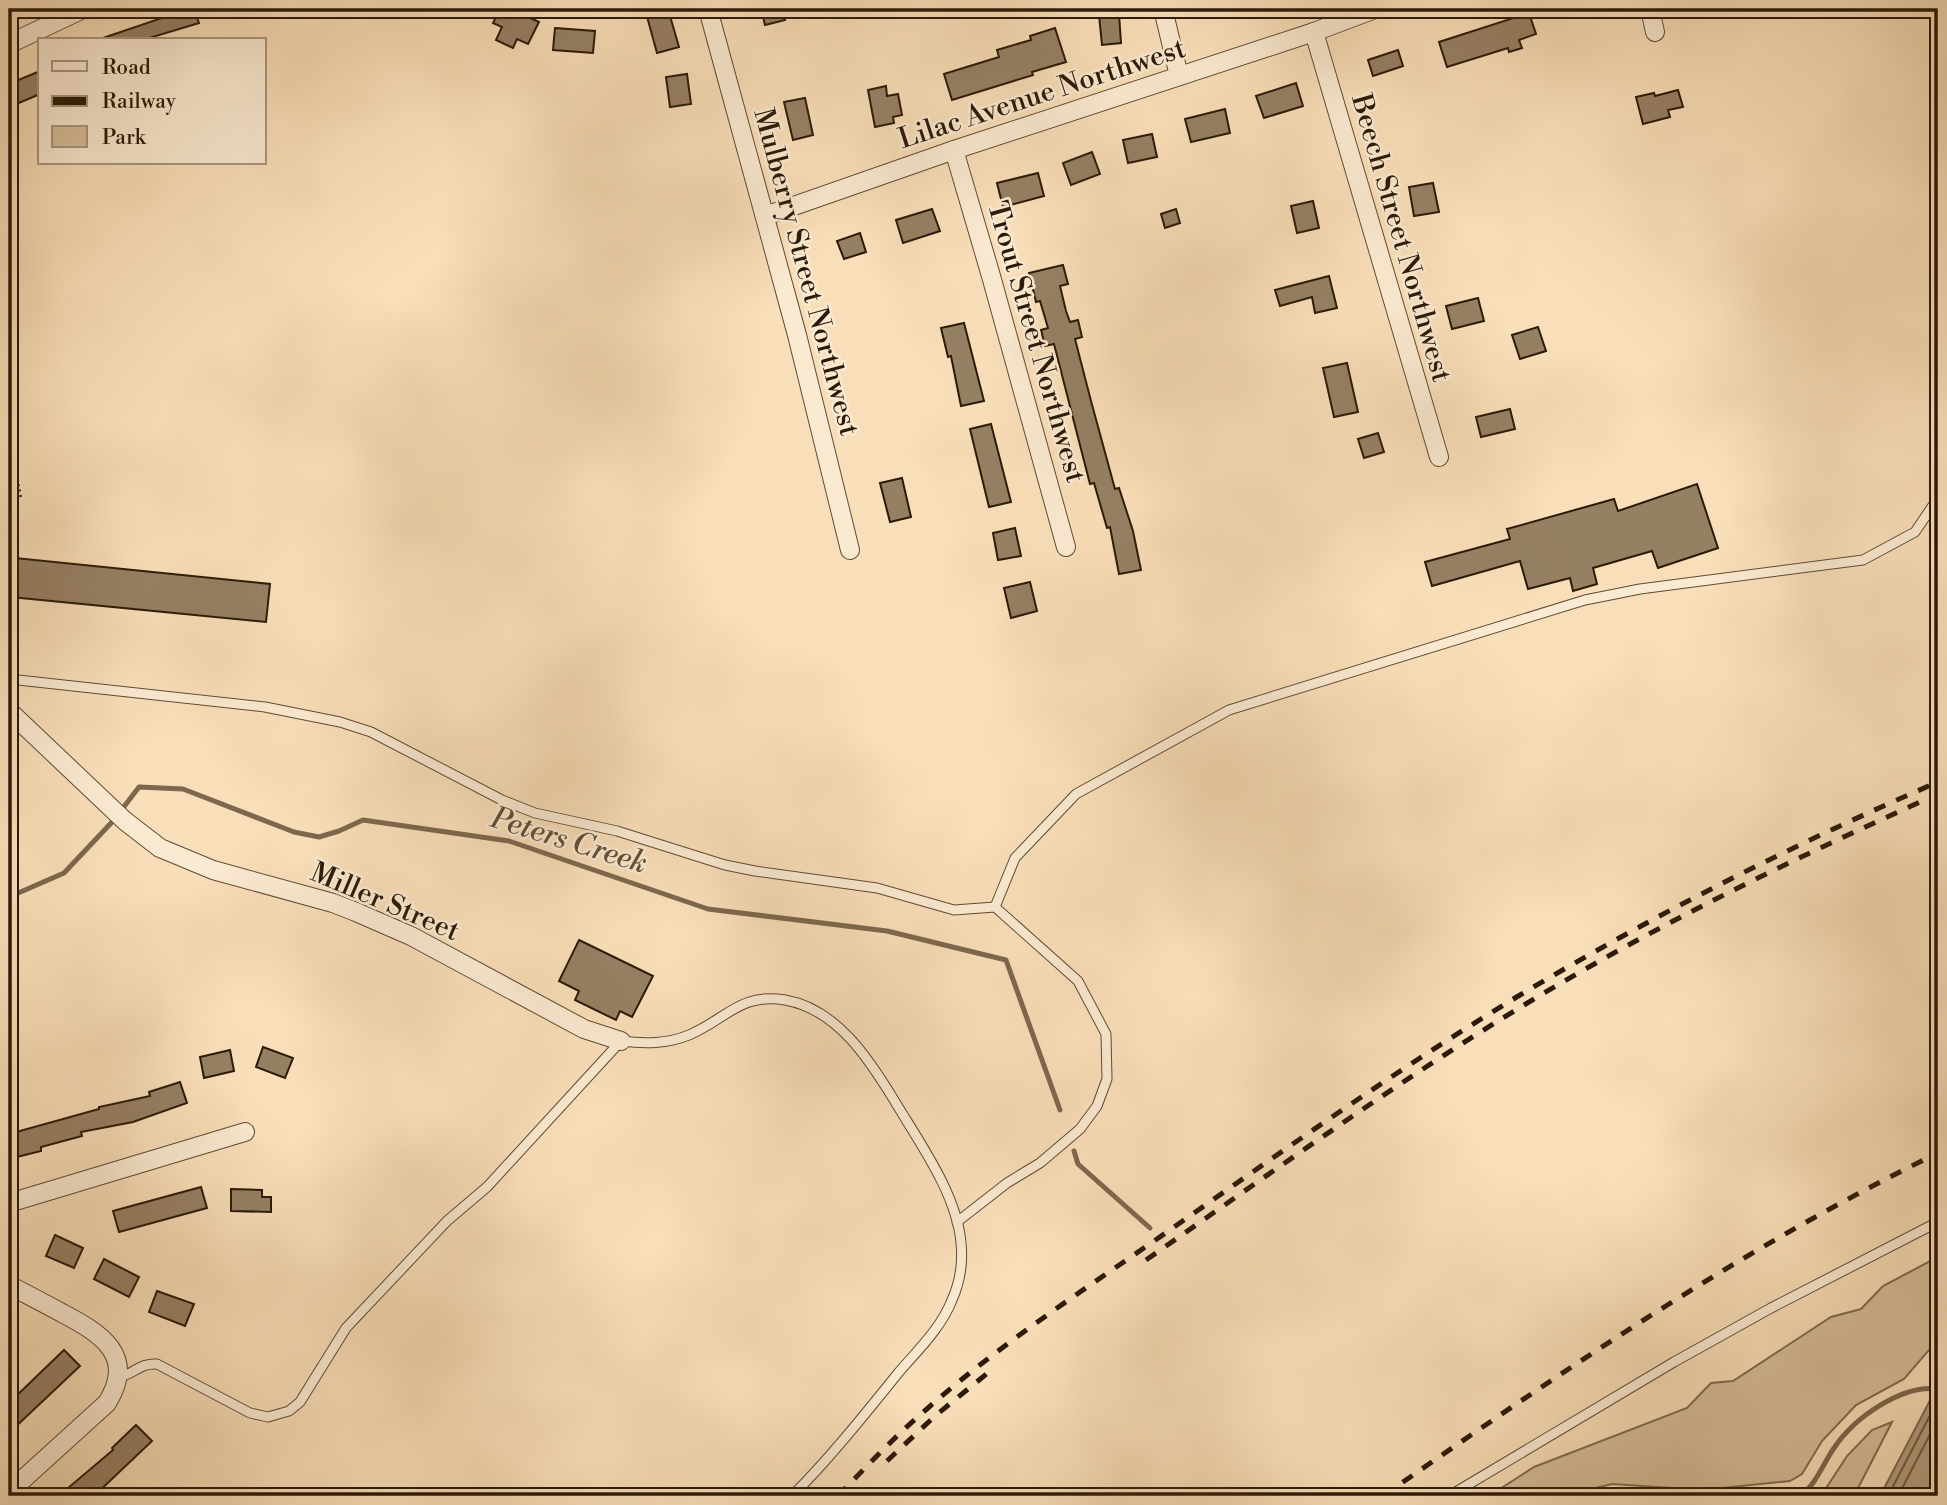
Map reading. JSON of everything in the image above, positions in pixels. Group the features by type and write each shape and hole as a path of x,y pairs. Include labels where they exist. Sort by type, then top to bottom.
{"street":[{"path":"9,44 83,9"},
{"name":"Mulberry Street Northwest","path":"708,9 765,216 850,550"},
{"path":"1163,9 1179,76"},
{"name":"Lilac Avenue Northwest","path":"765,216 954,150 1314,32 1375,9"},
{"path":"1650,9 1655,32"},
{"name":"Beech Street Northwest","path":"1314,32 1439,457"},
{"name":"Trout Street Northwest","path":"954,150 1066,547"},
{"name":"Miller Street","path":"9,711 97,796 160,848 213,870 333,903 356,912 422,942 584,1029 621,1041"},
{"path":"9,1203 245,1132"},
{"path":"9,1284 94,1330 113,1352 118,1377 107,1403 9,1492"}],"lane":[{"path":"995,907 1015,858 1076,794 1229,710 1585,600 1640,589 1863,560 1915,532 1938,498"},
{"path":"9,679 265,707 341,722 371,732 502,800 544,816 617,831 755,871 877,888 954,910 995,907 1079,981 1106,1034 1107,1079 1090,1118 1040,1163 1007,1183 957,1223"},
{"path":"118,1377 128,1375 147,1363 157,1364 250,1413 268,1417 289,1411 300,1402 346,1328 447,1221 486,1187 621,1041 645,1044 667,1041 688,1035 745,1002 762,998 784,999 804,1004 826,1016 853,1042 877,1072 927,1154 943,1186 961,1241 961,1263 953,1300 945,1316 864,1415 792,1496"},
{"path":"1449,1496 1698,1348 1938,1222"}],"path":[{"path":"15,468 22,498"}],"green space":[{"path":"1938,1257 1938,1339 1904,1379 1856,1405 1822,1441 1802,1474 1790,1481 1702,1490 1612,1484 1562,1496 1489,1496 1534,1467 1687,1408 1711,1383 1733,1381 1831,1317 1861,1309 1883,1286"},
{"path":"1892,1422 1854,1496 1821,1496 1847,1456 1872,1430"}],"water":[{"path":"1937,1387 1938,1496 1880,1496"}],"building":[{"path":"162,9 194,9 199,23 149,38 103,38 165,17"},
{"path":"500,9 511,9 539,22 528,44 517,39 513,48 496,40 502,27 493,23"},
{"path":"668,9 679,47 657,53 646,13"},
{"path":"761,9 782,9 785,20 765,25"},
{"path":"1529,13 1536,34 1519,40 1522,48 1509,52 1508,48 1447,67 1439,42"},
{"path":"1119,14 1121,43 1102,45 1099,15"},
{"path":"555,28 595,31 593,53 553,50"},
{"path":"1055,28 1066,62 952,100 944,74 999,57 997,50 1031,40 1030,36"},
{"path":"1398,50 1403,66 1373,76 1368,60"},
{"path":"38,72 38,95 19,103 11,83"},
{"path":"687,74 691,104 670,107 666,77"},
{"path":"1296,83 1303,106 1264,118 1256,96"},
{"path":"886,86 887,96 898,94 902,115 893,117 894,123 875,127 868,90"},
{"path":"1678,90 1683,107 1668,110 1670,117 1643,124 1636,97 1654,93 1655,96"},
{"path":"805,98 813,135 793,140 784,102"},
{"path":"1225,109 1230,133 1191,142 1185,119"},
{"path":"1152,134 1157,157 1128,163 1123,140"},
{"path":"1092,152 1100,174 1071,185 1063,163"},
{"path":"1038,173 1044,196 1003,207 997,183"},
{"path":"1433,183 1439,212 1414,216 1409,187"},
{"path":"1313,201 1319,228 1297,233 1291,206"},
{"path":"932,209 940,231 903,243 896,220"},
{"path":"1176,209 1180,223 1165,228 1161,214"},
{"path":"860,233 866,252 844,259 837,241"},
{"path":"1063,265 1068,284 1060,286 1066,311 1070,322 1078,320 1082,337 1075,339 1115,489 1119,488 1133,531 1141,570 1119,574 1110,527 1107,528 1094,483 1090,484 1054,344 1045,346 1041,330 1048,328 1040,301 1036,302 1029,273"},
{"path":"1329,276 1337,308 1315,313 1312,297 1280,306 1275,290"},
{"path":"1478,298 1484,321 1452,329 1446,306"},
{"path":"964,323 984,401 961,406 951,356 948,357 941,328"},
{"path":"1538,327 1546,351 1520,359 1512,335"},
{"path":"1347,363 1358,412 1334,417 1323,368"},
{"path":"1510,409 1515,429 1481,437 1476,417"},
{"path":"991,424 1011,502 989,507 970,429"},
{"path":"1378,433 1384,452 1364,458 1358,439"},
{"path":"902,478 911,517 890,522 880,483"},
{"path":"1697,484 1718,548 1658,568 1652,551 1593,568 1597,584 1573,591 1570,578 1528,589 1520,561 1432,586 1425,562 1510,539 1507,529 1614,499 1618,511"},
{"path":"1015,528 1021,556 998,560 993,533"},
{"path":"15,558 270,584 266,622 11,597"},
{"path":"1030,582 1037,611 1011,618 1004,588"},
{"path":"579,940 653,976 632,1017 620,1011 616,1020 575,1000 579,991 559,981"},
{"path":"263,1047 293,1058 285,1078 256,1067"},
{"path":"230,1050 234,1071 204,1078 200,1057"},
{"path":"180,1082 187,1103 133,1122 81,1132 82,1136 9,1159 9,1134 99,1107 150,1096 149,1092"},
{"path":"201,1187 207,1208 119,1232 113,1211"},
{"path":"231,1189 262,1190 262,1197 271,1197 271,1212 231,1211"},
{"path":"55,1235 83,1248 74,1268 46,1256"},
{"path":"104,1259 139,1277 129,1297 94,1279"},
{"path":"157,1291 194,1304 185,1326 149,1312"},
{"path":"64,1350 80,1366 9,1433 9,1403"},
{"path":"136,1425 152,1441 94,1496 75,1496 68,1488 113,1450"}],"waterway":[{"name":"Peters Creek","path":"9,897 64,873 113,821 139,787 183,789 294,832 319,837 363,820 509,841 708,909 887,931 1006,960 1060,1110"},
{"name":"Peters Creek","path":"1074,1151 1078,1164 1150,1228"},
{"name":"Peters Creek","path":"1801,1496 1815,1480 1843,1437 1866,1415 1880,1405 1909,1392 1938,1389"}],"railway":[{"path":"838,1496 905,1429 989,1358 1267,1162 1434,1049 1571,965 1673,909 1831,830 1938,782"},
{"path":"1146,1260 1380,1097 1524,1005 1625,947 1728,893 1938,794"},
{"path":"1383,1496 1517,1403 1723,1271 1865,1190 1938,1153"},
{"path":"887,1461 935,1416 995,1367"}]}
